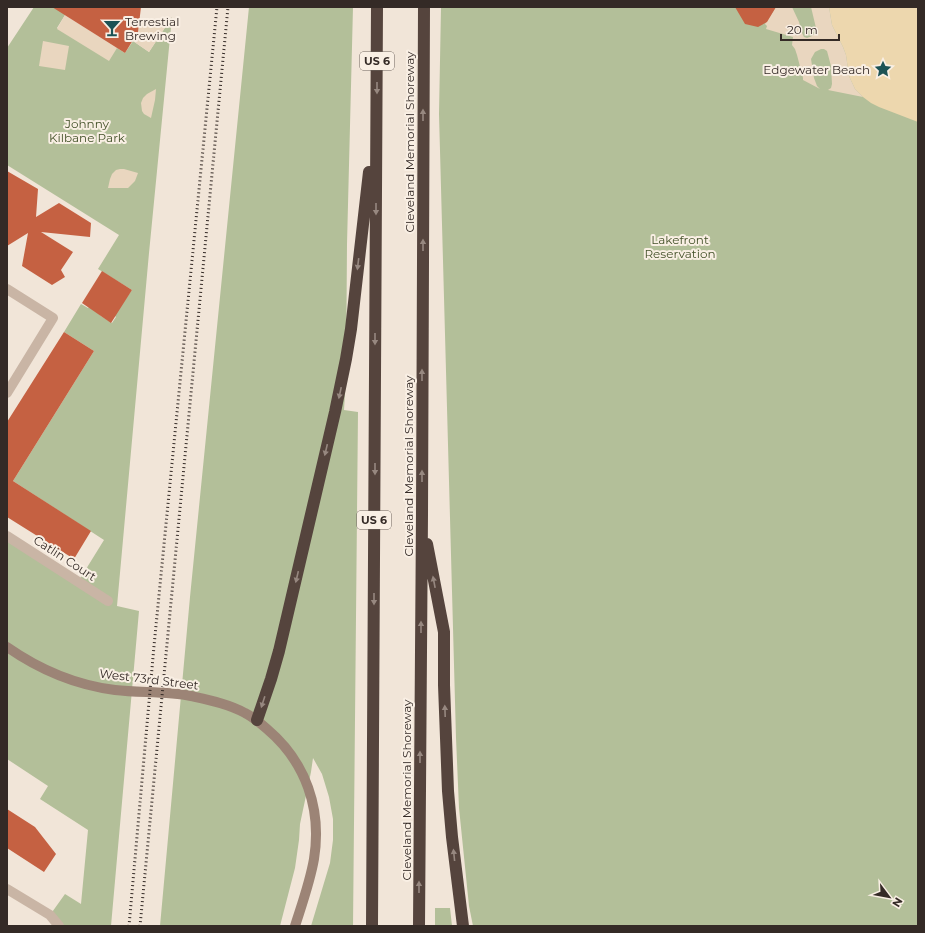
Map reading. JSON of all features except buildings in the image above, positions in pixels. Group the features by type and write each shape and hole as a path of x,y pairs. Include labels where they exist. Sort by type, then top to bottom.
{"highway":[{"name":"US 6","path":"372,926 377,7"},
{"name":"Cleveland Memorial Shoreway","path":"419,926 424,7"},
{"path":"257,720 279,651 341,385 351,329 376,114"},
{"path":"422,515 444,632 444,708 448,792 452,845 463,926"}],"street":[{"path":"7,289 54,318 7,393"},
{"name":"Catlin Court","path":"7,536 108,601"},
{"name":"West 73rd Street","path":"7,647 35,665 80,683 117,690 176,694 204,699 232,707 257,720 274,734 298,765 305,779 314,808 316,834 314,859 295,926"},
{"path":"7,889 50,915 59,926"}],"green space":[{"name":"Johnny Kilbane Park","path":"34,7 67,7 65,15 57,28 117,48 125,53 133,41 149,52 172,17 117,606 139,611 111,926 59,926 50,915 65,894 81,904 88,830 40,799 48,786 7,759 7,536 78,582 104,540 13,481 94,351 64,332 81,304 88,308 90,306 112,323 116,317 114,315 132,290 98,269 119,235 7,165 7,48"},
{"path":"249,7 353,7 347,244 346,378 344,410 358,412 353,926 311,926 330,863 333,840 333,819 329,797 322,774 313,758 300,824 295,868 280,926 160,926 190,597"},
{"name":"Lakefront Reservation","path":"441,7 918,7 918,926 473,926 469,906 459,808 456,738 439,114"},
{"path":"435,908 450,908 452,926 435,926"}],"sand":[{"name":"Edgewater Beach","path":"829,7 918,7 918,122 871,103 855,89 849,76 846,55 832,25"}],"shaded area":[{"path":"776,7 792,7 802,33 804,37 807,38 815,33 816,28 811,7 829,7 832,25 846,55 849,76 855,89 863,97 828,90 831,88 832,84 831,66 827,51 824,49 815,52 811,59 814,78 820,89 803,80 797,55 792,45 793,37 766,29 767,26 765,24"},
{"path":"65,15 117,48 109,61 57,29"},
{"path":"139,20 161,23 166,26 149,52 133,41 138,32"},
{"path":"43,41 69,46 65,70 39,66"},
{"path":"156,89 151,118 142,111 141,103 147,94"},
{"path":"120,169 138,173 135,181 128,188 108,188 112,174 116,170"}],"railway":[{"path":"129,926 154,646 217,7"},
{"path":"140,926 228,7"}],"place":[{"name":"Terrestial Brewing","path":"112,28"},
{"name":"Edgewater Beach","path":"883,69"}]}
